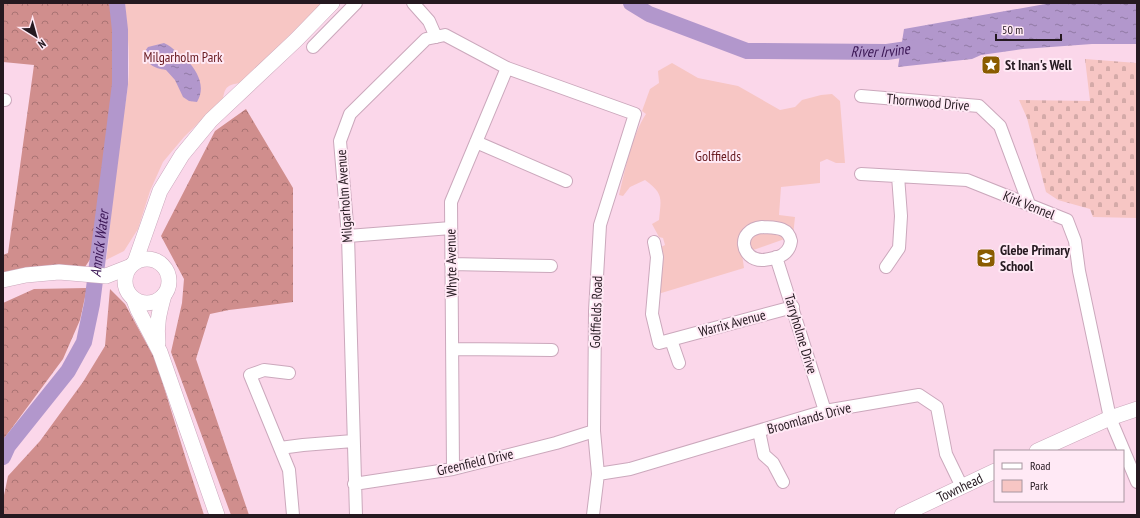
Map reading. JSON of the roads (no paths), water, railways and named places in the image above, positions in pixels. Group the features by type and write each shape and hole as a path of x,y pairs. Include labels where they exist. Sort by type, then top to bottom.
{"main road":[{"path":"217,515 160,352 124,282 125,275 132,265 146,234 160,191 182,155 211,120 296,40 332,3"},
{"path":"146,234 158,262 166,270 169,281 158,316 156,331 160,352"},
{"path":"3,280 26,275 59,272 106,276 145,259 158,262"},
{"path":"106,276 130,295 146,303 154,302 164,295"},
{"path":"1039,450 1110,418 1137,409"},
{"name":"Townhead","path":"902,515 994,471"}],"street":[{"path":"313,47 356,3"},
{"path":"413,3 429,21 436,37 445,36 507,68"},
{"name":"Milgarholm Avenue","path":"356,515 348,236 340,141 350,114 426,39 436,37"},
{"name":"Golffields Road","path":"507,68 635,114 600,226 595,311 594,431 598,474 593,515"},
{"name":"Whyte Avenue","path":"454,469 451,202 507,68"},
{"name":"Thornwood Drive","path":"861,96 979,106 1000,126 1029,204"},
{"path":"476,142 566,181"},
{"name":"Kirk Vennel","path":"861,174 967,180 1067,220 1075,241 1079,271 1110,418 1124,450"},
{"path":"886,267 899,248 901,216 898,176"},
{"path":"348,236 451,228"},
{"path":"654,242 657,257 652,314 659,343 671,340 679,363"},
{"name":"Tarryholme Drive","path":"776,257 825,411"},
{"path":"451,264 551,266"},
{"name":"Warrix Avenue","path":"671,340 793,307"},
{"path":"452,349 552,350"},
{"path":"289,373 264,370 250,375 289,470 293,515"},
{"name":"Broomlands Drive","path":"598,474 630,470 825,411 919,395 936,407 946,454 962,487"},
{"name":"Greenfield Drive","path":"354,484 454,469 556,443 594,431"},
{"path":"760,431 764,455 773,463 783,482"},
{"path":"280,448 353,441"},
{"name":"Kirk Vennel","path":"1124,451 1137,482"}],"water":[{"path":"1051,3 1137,3 1137,44 1092,44 1023,49 981,55 972,59 898,67 904,29"},
{"path":"164,43 187,60 200,80 201,91 197,102 189,101 183,97 175,80 166,70 154,67 147,60 145,51 148,47"}],"waterway":[{"name":"Annick Water","path":"3,457 8,446 68,371 84,342 92,304 120,84 120,30 117,3"},
{"name":"River Irvine","path":"631,3 649,14 747,51 887,52 921,47"}],"place":[{"name":"St Inan's Well","path":"991,65"},
{"name":"Glebe Primary School","path":"986,258"}],"park label":[{"name":"Milgarholm Park","path":"183,57"},
{"name":"Golffields","path":"718,156"}]}
